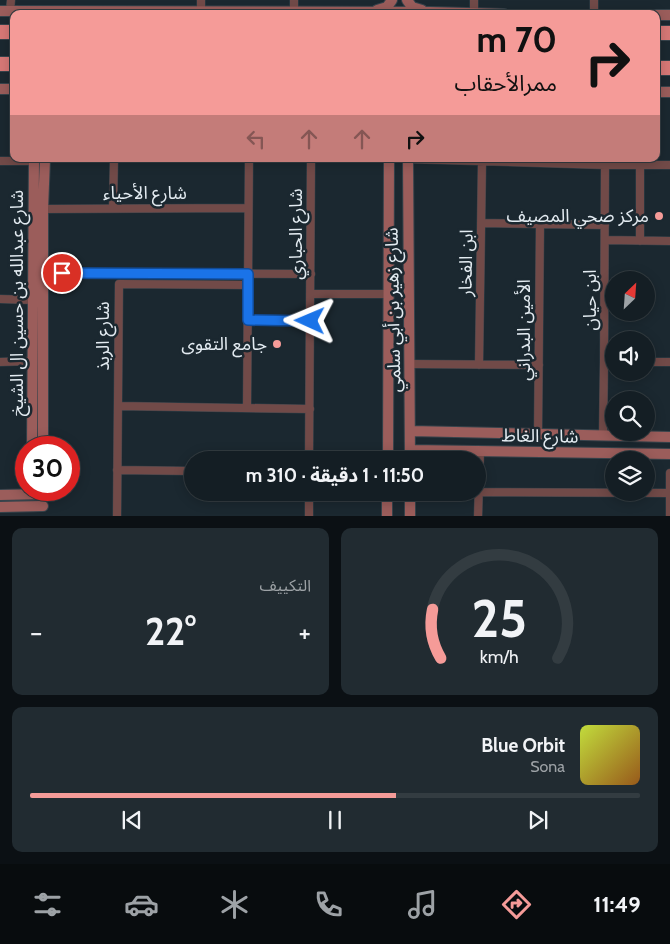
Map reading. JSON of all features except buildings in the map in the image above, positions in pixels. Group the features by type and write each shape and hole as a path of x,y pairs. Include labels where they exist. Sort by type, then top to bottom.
{"street":[{"path":"5,11 11,0"},
{"path":"378,10 386,7 392,0"},
{"path":"407,0 412,7 423,10"},
{"name":"شارع عبدالله بن حسين ال الشيخ","path":"32,436 34,162"},
{"name":"شارع عبدالله بن حسين ال الشيخ","path":"43,436 43,209 45,162"},
{"path":"113,208 114,162"},
{"path":"247,408 249,162"},
{"name":"شارع الحباري","path":"310,451 311,162"},
{"name":"شارع زهير بن أبي سلمي","path":"388,451 389,162"},
{"name":"شارع زهير بن أبي سلمي","path":"408,162 410,451"},
{"path":"482,162 606,165 626,162 640,165 670,165"},
{"name":"ابن الفخار","path":"479,364 482,162"},
{"name":"ابن حيان","path":"602,436 606,165"},
{"path":"640,165 640,241"},
{"name":"شارع الأحياء","path":"43,209 248,208"},
{"path":"481,223 605,225"},
{"name":"الأمين البدراني","path":"538,435 540,225"},
{"path":"605,240 670,241"},
{"path":"43,273 310,274"},
{"name":"شارع الربذ","path":"117,516 118,284 248,285"},
{"path":"310,294 388,294"},
{"path":"0,299 32,300"},
{"path":"248,320 310,321"},
{"path":"0,362 32,361"},
{"path":"655,362 670,362"},
{"path":"410,364 539,365"},
{"path":"118,406 310,409"},
{"name":"شارع الغاط","path":"411,431 670,437"},
{"name":"شارع الغاط","path":"486,451 670,454"},
{"path":"117,470 184,471"},
{"path":"670,473 670,516"},
{"path":"486,492 670,493"},
{"path":"0,495 15,494"},
{"path":"309,501 309,516"},
{"path":"387,516 388,501"},
{"path":"410,501 410,516"},
{"path":"478,516 479,501"},
{"path":"0,507 36,509 43,516"}],"place":[{"name":"مركز صحي المصيف","path":"659,216"},
{"name":"جامع التقوى","path":"277,344"}],"route":[{"path":"62,273 248,274 248,320 310,321"}]}
